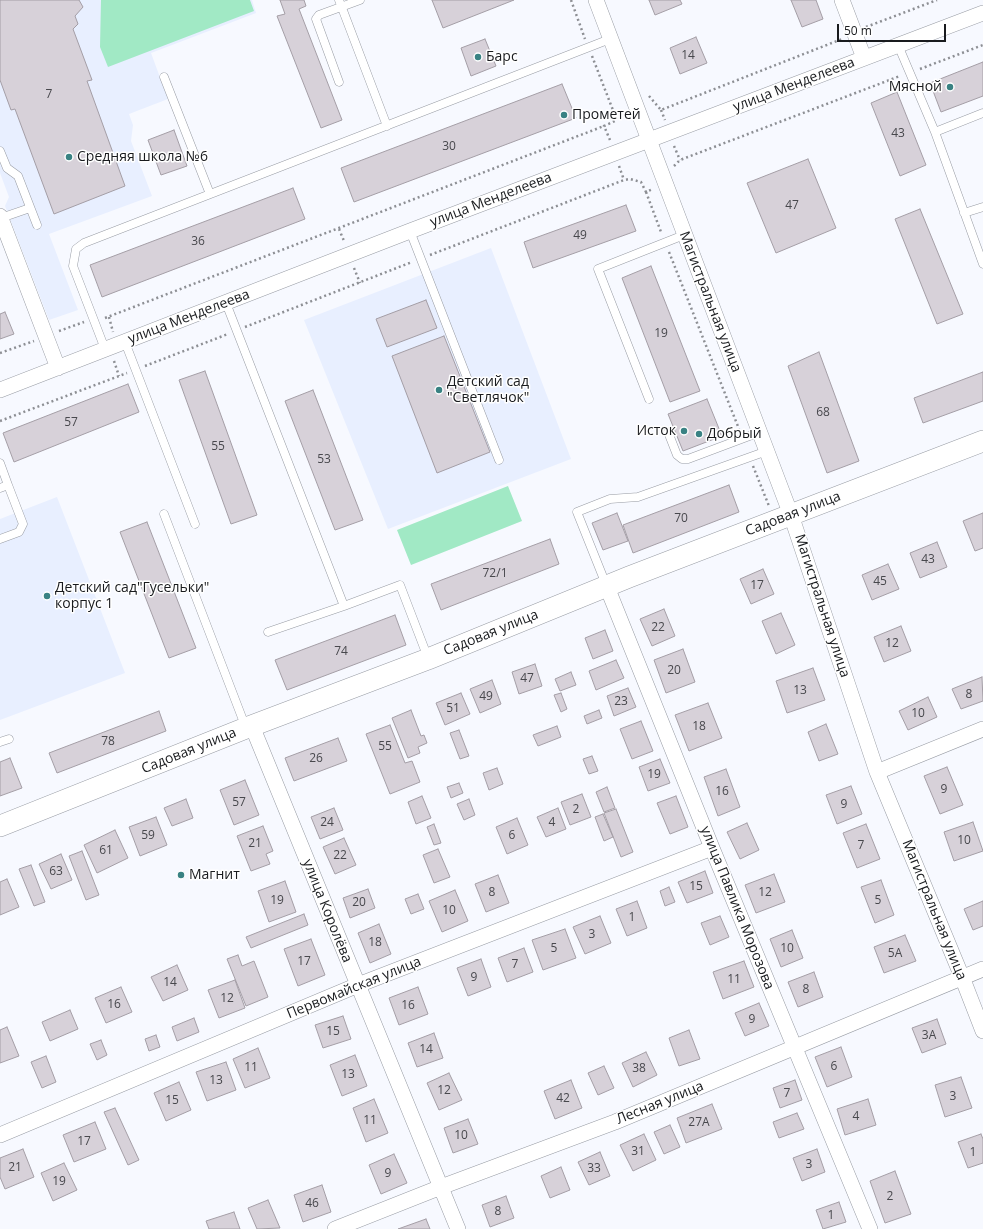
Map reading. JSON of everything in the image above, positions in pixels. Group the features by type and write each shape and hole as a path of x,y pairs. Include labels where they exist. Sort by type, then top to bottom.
{"street":[{"name":"Магистральная улица","path":"596,0 791,515 877,772 983,1031"},
{"path":"842,0 864,58"},
{"name":"улица Менделеева","path":"0,390 410,231 983,13"},
{"path":"1,217 58,368"},
{"name":"Садовая улица","path":"0,826 249,727 428,659 606,587 983,442"},
{"name":"улица Павлика Морозова","path":"606,587 712,848 870,1229"},
{"name":"улица Королёва","path":"249,727 358,985 458,1229"},
{"path":"877,772 983,729"},
{"name":"Первомайская улица","path":"0,1135 358,985 712,848"},
{"name":"Лесная улица","path":"335,1229 441,1187 615,1122 983,969"}],"lane":[{"path":"339,82 316,19 319,15 340,3 360,0"},
{"path":"340,3 387,126"},
{"path":"105,349 73,266 76,249 84,243 610,39"},
{"path":"898,45 934,132 983,264"},
{"path":"164,77 210,194"},
{"path":"934,132 983,113"},
{"path":"0,151 7,168 18,176 37,225"},
{"path":"964,213 983,207"},
{"path":"1,217 30,208"},
{"path":"410,231 499,460"},
{"path":"649,399 598,269 684,235"},
{"path":"226,303 344,606"},
{"path":"125,342 195,524"},
{"path":"668,432 677,455 682,459 688,459 760,432"},
{"path":"606,587 576,512 610,499 638,497 767,451"},
{"path":"0,463 23,524 19,532 0,540"},
{"path":"0,488 8,485"},
{"path":"164,514 249,727"},
{"path":"268,632 400,585 428,659"},
{"path":"0,742 10,739"}],"path":[{"path":"0,353 80,323 117,315 615,121 616,118 571,0"},
{"path":"646,90 660,110 937,0"},
{"path":"680,160 983,45"},
{"path":"0,421 136,370 624,180 604,126"},
{"path":"646,192 743,439"},
{"path":"750,457 770,507"}],"shaded area":[{"name":"Средняя школа №6","path":"0,0 252,0 256,13 151,53 168,99 129,114 133,125 131,141 152,196 49,234 78,310 49,320 5,206 9,197 0,173"},
{"name":"Детский сад \"Светлячок\"","path":"491,248 571,459 388,529 304,320"},
{"name":"Детский сад\"Гусельки\" корпус 1","path":"57,497 125,673 0,720 0,519"}],"green space":[{"path":"101,0 250,0 254,11 108,67 100,47"},
{"path":"508,486 522,521 411,565 397,530"}],"building":[{"path":"0,0 79,0 83,7 75,16 78,24 73,29 92,80 87,81 125,186 54,214 15,109 11,110 0,80"},
{"path":"280,0 304,0 306,6 299,9 342,120 321,128 277,16 285,14"},
{"path":"432,0 514,0 443,28"},
{"path":"649,0 680,0 682,4 655,15"},
{"path":"791,0 816,0 823,19 802,27"},
{"path":"696,37 707,63 680,74 670,48"},
{"name":"Барс","path":"485,39 496,66 471,76 461,48"},
{"path":"983,62 983,96 941,112 930,83"},
{"path":"562,84 576,118 354,202 341,168"},
{"path":"897,92 926,165 900,176 871,103"},
{"path":"174,130 187,166 161,175 148,140"},
{"path":"808,159 836,228 776,253 747,183"},
{"path":"293,188 305,219 102,297 90,265"},
{"path":"626,205 636,231 533,268 524,242"},
{"path":"920,209 963,314 937,324 895,219"},
{"path":"651,266 700,391 670,402 622,278"},
{"path":"426,300 437,328 387,347 376,319"},
{"path":"5,312 14,334 0,339 0,314"},
{"path":"444,336 490,452 437,473 392,356"},
{"path":"819,352 859,461 827,473 788,366"},
{"path":"205,371 257,515 231,524 179,380"},
{"path":"983,372 983,401 923,423 914,398"},
{"path":"128,384 139,412 14,462 3,433"},
{"path":"313,390 363,520 335,530 285,401"},
{"path":"707,399 722,436 683,451 668,414"},
{"path":"729,485 739,512 633,553 623,525"},
{"path":"617,513 628,541 603,550 592,523"},
{"path":"983,513 983,548 975,551 963,521"},
{"path":"147,522 196,648 169,658 120,532"},
{"path":"550,539 559,564 441,610 431,584"},
{"path":"937,542 947,567 920,578 910,553"},
{"path":"888,564 899,589 872,600 862,575"},
{"path":"763,569 774,594 751,604 740,579"},
{"path":"664,609 675,636 652,646 640,619"},
{"path":"781,613 795,645 776,654 762,621"},
{"path":"395,615 406,645 287,690 275,660"},
{"path":"901,626 911,651 884,662 874,637"},
{"path":"605,630 613,651 593,659 585,638"},
{"path":"683,649 695,682 666,693 654,660"},
{"path":"616,660 624,678 596,690 589,671"},
{"path":"535,664 542,686 519,694 512,672"},
{"path":"813,668 825,700 787,713 776,681"},
{"path":"571,672 576,685 560,691 555,679"},
{"path":"982,677 983,701 961,709 952,689"},
{"path":"492,680 501,704 480,713 470,689"},
{"path":"628,688 636,707 614,716 607,696"},
{"path":"461,693 470,714 445,725 436,703"},
{"path":"561,693 567,709 561,712 554,695"},
{"path":"928,697 937,717 908,730 899,711"},
{"path":"708,703 722,738 689,751 675,715"},
{"path":"411,710 421,736 424,735 427,743 418,747 420,753 408,758 392,718"},
{"path":"599,710 602,718 587,724 584,716"},
{"path":"159,711 166,731 57,773 49,753"},
{"path":"641,721 653,751 632,759 620,729"},
{"path":"826,724 838,754 819,761 808,732"},
{"path":"390,725 405,763 412,761 420,782 390,794 366,734"},
{"path":"557,726 561,737 538,746 533,735"},
{"path":"459,730 469,756 460,759 450,733"},
{"path":"338,738 347,761 294,781 285,758"},
{"path":"592,756 598,771 589,774 583,759"},
{"path":"10,758 22,788 0,796 0,762"},
{"path":"660,759 670,783 648,791 639,767"},
{"path":"947,767 963,805 940,814 924,776"},
{"path":"497,768 503,784 489,790 483,773"},
{"path":"726,769 740,807 718,816 704,777"},
{"path":"245,780 259,815 234,825 220,790"},
{"path":"459,783 463,793 451,798 447,787"},
{"path":"851,786 862,814 837,824 826,795"},
{"path":"607,787 615,808 604,812 596,792"},
{"path":"582,794 591,817 570,825 561,802"},
{"path":"422,796 431,818 416,824 408,802"},
{"path":"676,796 688,827 670,834 657,803"},
{"path":"186,799 193,818 172,826 164,808"},
{"path":"469,799 475,815 464,820 457,804"},
{"path":"334,808 343,830 320,839 311,817"},
{"path":"558,808 566,829 546,837 537,817"},
{"path":"616,809 633,852 621,857 604,813"},
{"path":"603,814 613,837 604,841 595,817"},
{"path":"156,817 167,845 140,856 129,827"},
{"path":"517,818 528,845 507,854 496,827"},
{"path":"973,822 983,851 954,861 944,832"},
{"path":"747,823 759,850 740,859 727,832"},
{"path":"434,824 441,843 434,845 427,827"},
{"path":"866,824 880,859 857,868 843,833"},
{"path":"263,826 273,851 266,854 270,864 251,871 237,836"},
{"path":"115,830 128,858 97,873 84,845"},
{"path":"344,838 356,865 335,874 323,847"},
{"path":"438,849 450,877 434,883 423,855"},
{"path":"82,851 99,895 86,900 69,856"},
{"path":"61,854 72,880 51,889 39,864"},
{"path":"31,865 45,902 34,906 19,869"},
{"path":"705,871 713,893 687,903 678,882"},
{"path":"774,874 785,902 756,913 745,885"},
{"path":"498,875 509,903 486,912 475,884"},
{"path":"7,879 19,907 0,915 0,882"},
{"path":"881,880 894,915 875,923 861,887"},
{"path":"285,881 296,912 269,922 258,891"},
{"path":"669,887 675,902 665,906 660,891"},
{"path":"368,889 375,908 350,918 343,898"},
{"path":"455,890 468,921 442,932 429,901"},
{"path":"418,894 424,909 411,914 405,899"},
{"path":"637,901 647,928 627,936 616,909"},
{"path":"983,901 983,926 973,930 964,909"},
{"path":"304,914 308,925 251,948 246,937"},
{"path":"600,916 611,943 585,954 573,927"},
{"path":"720,916 729,937 710,945 701,923"},
{"path":"379,924 391,954 370,963 358,933"},
{"path":"565,929 576,958 543,970 532,940"},
{"path":"792,930 803,958 781,967 770,939"},
{"path":"905,935 916,961 884,973 874,947"},
{"path":"311,939 325,975 298,986 284,949"},
{"path":"524,948 533,972 507,982 498,958"},
{"path":"238,955 242,966 254,961 268,997 246,1006 227,959"},
{"path":"481,959 491,987 468,996 457,968"},
{"path":"744,961 754,987 723,999 713,972"},
{"path":"177,965 188,990 163,1001 151,977"},
{"path":"814,972 823,997 798,1007 788,982"},
{"path":"235,980 245,1008 219,1018 208,990"},
{"path":"121,987 132,1012 106,1023 95,998"},
{"path":"418,987 428,1014 399,1025 389,998"},
{"path":"759,1003 769,1026 745,1036 735,1013"},
{"path":"70,1010 78,1029 50,1041 42,1022"},
{"path":"343,1016 351,1039 323,1048 315,1025"},
{"path":"194,1018 199,1032 177,1041 172,1027"},
{"path":"937,1019 946,1044 922,1053 912,1028"},
{"path":"7,1027 19,1056 0,1063 0,1030"},
{"path":"689,1030 700,1059 679,1066 669,1038"},
{"path":"434,1033 443,1058 417,1067 408,1043"},
{"path":"156,1035 160,1047 149,1051 145,1039"},
{"path":"101,1040 107,1055 97,1060 90,1044"},
{"path":"841,1047 852,1077 827,1087 815,1057"},
{"path":"258,1048 270,1078 245,1088 233,1059"},
{"path":"646,1052 657,1075 633,1087 622,1063"},
{"path":"355,1055 367,1086 342,1096 330,1065"},
{"path":"46,1056 56,1082 42,1088 31,1062"},
{"path":"226,1062 236,1090 207,1101 196,1072"},
{"path":"604,1066 614,1088 598,1095 588,1073"},
{"path":"449,1073 462,1100 439,1110 427,1083"},
{"path":"961,1077 972,1108 945,1117 935,1085"},
{"path":"571,1080 582,1108 555,1119 544,1091"},
{"path":"795,1080 802,1100 780,1108 773,1088"},
{"path":"179,1082 191,1110 166,1121 154,1093"},
{"path":"374,1099 388,1133 366,1142 353,1108"},
{"path":"868,1099 876,1125 845,1135 837,1109"},
{"path":"712,1104 722,1129 686,1143 677,1118"},
{"path":"115,1108 139,1160 128,1165 104,1112"},
{"path":"797,1113 804,1129 779,1138 773,1122"},
{"path":"468,1119 478,1144 453,1153 444,1128"},
{"path":"95,1122 106,1149 74,1162 63,1135"},
{"path":"670,1125 680,1147 664,1154 654,1132"},
{"path":"644,1134 656,1160 633,1171 620,1145"},
{"path":"981,1134 983,1139 983,1163 968,1168 958,1142"},
{"path":"23,1149 34,1177 5,1189 0,1177 0,1158"},
{"path":"817,1149 825,1172 802,1181 793,1158"},
{"path":"600,1152 610,1176 589,1185 578,1162"},
{"path":"394,1154 407,1183 381,1194 369,1165"},
{"path":"64,1163 77,1190 53,1201 41,1173"},
{"path":"561,1167 570,1190 550,1198 541,1176"},
{"path":"895,1171 911,1214 885,1223 870,1181"},
{"path":"322,1185 331,1212 303,1222 294,1195"},
{"path":"506,1196 514,1218 490,1227 482,1205"},
{"path":"268,1200 280,1228 257,1229 248,1208"},
{"path":"839,1202 846,1222 823,1229 816,1210"},
{"path":"234,1212 240,1229 209,1229 206,1221"},
{"path":"426,1219 430,1229 398,1229"}],"place":[{"name":"Барс","path":"478,57"},
{"name":"Мясной","path":"950,87"},
{"name":"Прометей","path":"564,115"},
{"name":"Средняя школа №6","path":"69,157"},
{"name":"Детский сад \"Светлячок\"","path":"439,390"},
{"name":"Исток","path":"684,431"},
{"name":"Добрый","path":"699,434"},
{"name":"Детский сад\"Гусельки\" корпус 1","path":"47,596"},
{"name":"Магнит","path":"181,875"}]}
